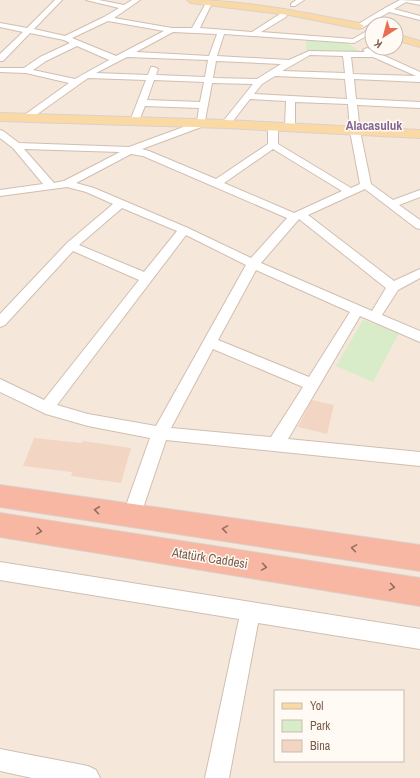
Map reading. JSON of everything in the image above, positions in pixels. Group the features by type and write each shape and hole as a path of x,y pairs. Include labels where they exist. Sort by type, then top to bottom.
{"highway":[{"path":"0,496 132,514 420,558"},
{"name":"Atatürk Caddesi","path":"0,525 420,592"}],"main road":[{"path":"191,0 284,11 359,26"},
{"path":"272,10 269,6 279,2"},
{"path":"209,3 297,3 364,28"},
{"path":"284,11 293,9 297,3"},
{"path":"404,39 420,44"},
{"path":"0,117 226,124 420,134"}],"street":[{"path":"0,59 58,0"},
{"path":"89,0 124,7"},
{"path":"66,38 107,19 137,0"},
{"path":"359,26 387,9 406,0 420,3"},
{"path":"194,30 209,3"},
{"path":"387,9 420,18"},
{"path":"254,34 283,15 284,11"},
{"path":"107,19 172,30 194,30 354,42 364,48"},
{"path":"0,25 66,38 115,59"},
{"path":"135,121 161,50 172,30"},
{"path":"26,118 86,75 172,30"},
{"path":"0,193 67,184 131,150 201,124 212,59 220,32"},
{"path":"354,42 364,35"},
{"path":"26,71 43,59 76,43"},
{"path":"126,54 161,50 212,59 290,62"},
{"path":"226,124 259,82 290,62 309,53 364,55"},
{"path":"347,55 355,131 366,185 420,226"},
{"path":"376,56 420,75"},
{"path":"0,70 26,71 76,82"},
{"path":"271,73 420,79"},
{"path":"86,75 259,82"},
{"path":"248,96 351,102 420,104"},
{"path":"290,127 291,99"},
{"path":"142,103 203,106"},
{"path":"273,126 273,146"},
{"path":"0,133 16,146 51,186"},
{"path":"16,146 120,149 145,153 216,184 297,216 393,287"},
{"path":"216,184 273,146"},
{"path":"273,146 351,192"},
{"path":"67,184 90,190 184,230 357,311 420,337"},
{"path":"132,514 160,433 254,264 297,216 366,185"},
{"path":"392,204 420,193"},
{"path":"0,322 71,246 120,203"},
{"path":"46,408 184,230"},
{"path":"71,246 146,278"},
{"path":"374,318 393,287 420,273"},
{"path":"276,444 357,311"},
{"path":"210,342 312,384"},
{"path":"0,385 46,408 88,420 160,433 420,459"},
{"path":"0,571 420,638"},
{"path":"217,778 250,612"},
{"path":"0,760 88,778"}],"shaded area":[{"path":"0,0 420,0 420,778 0,778"}],"green space":[{"path":"306,40 346,42 362,53 306,50"},
{"path":"363,320 399,333 373,382 336,366"}],"building":[{"path":"312,400 334,405 327,434 298,427"},
{"path":"34,438 82,443 83,441 131,448 121,483 71,476 72,472 23,466"}],"district":[{"name":"Alacasuluk","path":"374,125"}]}
